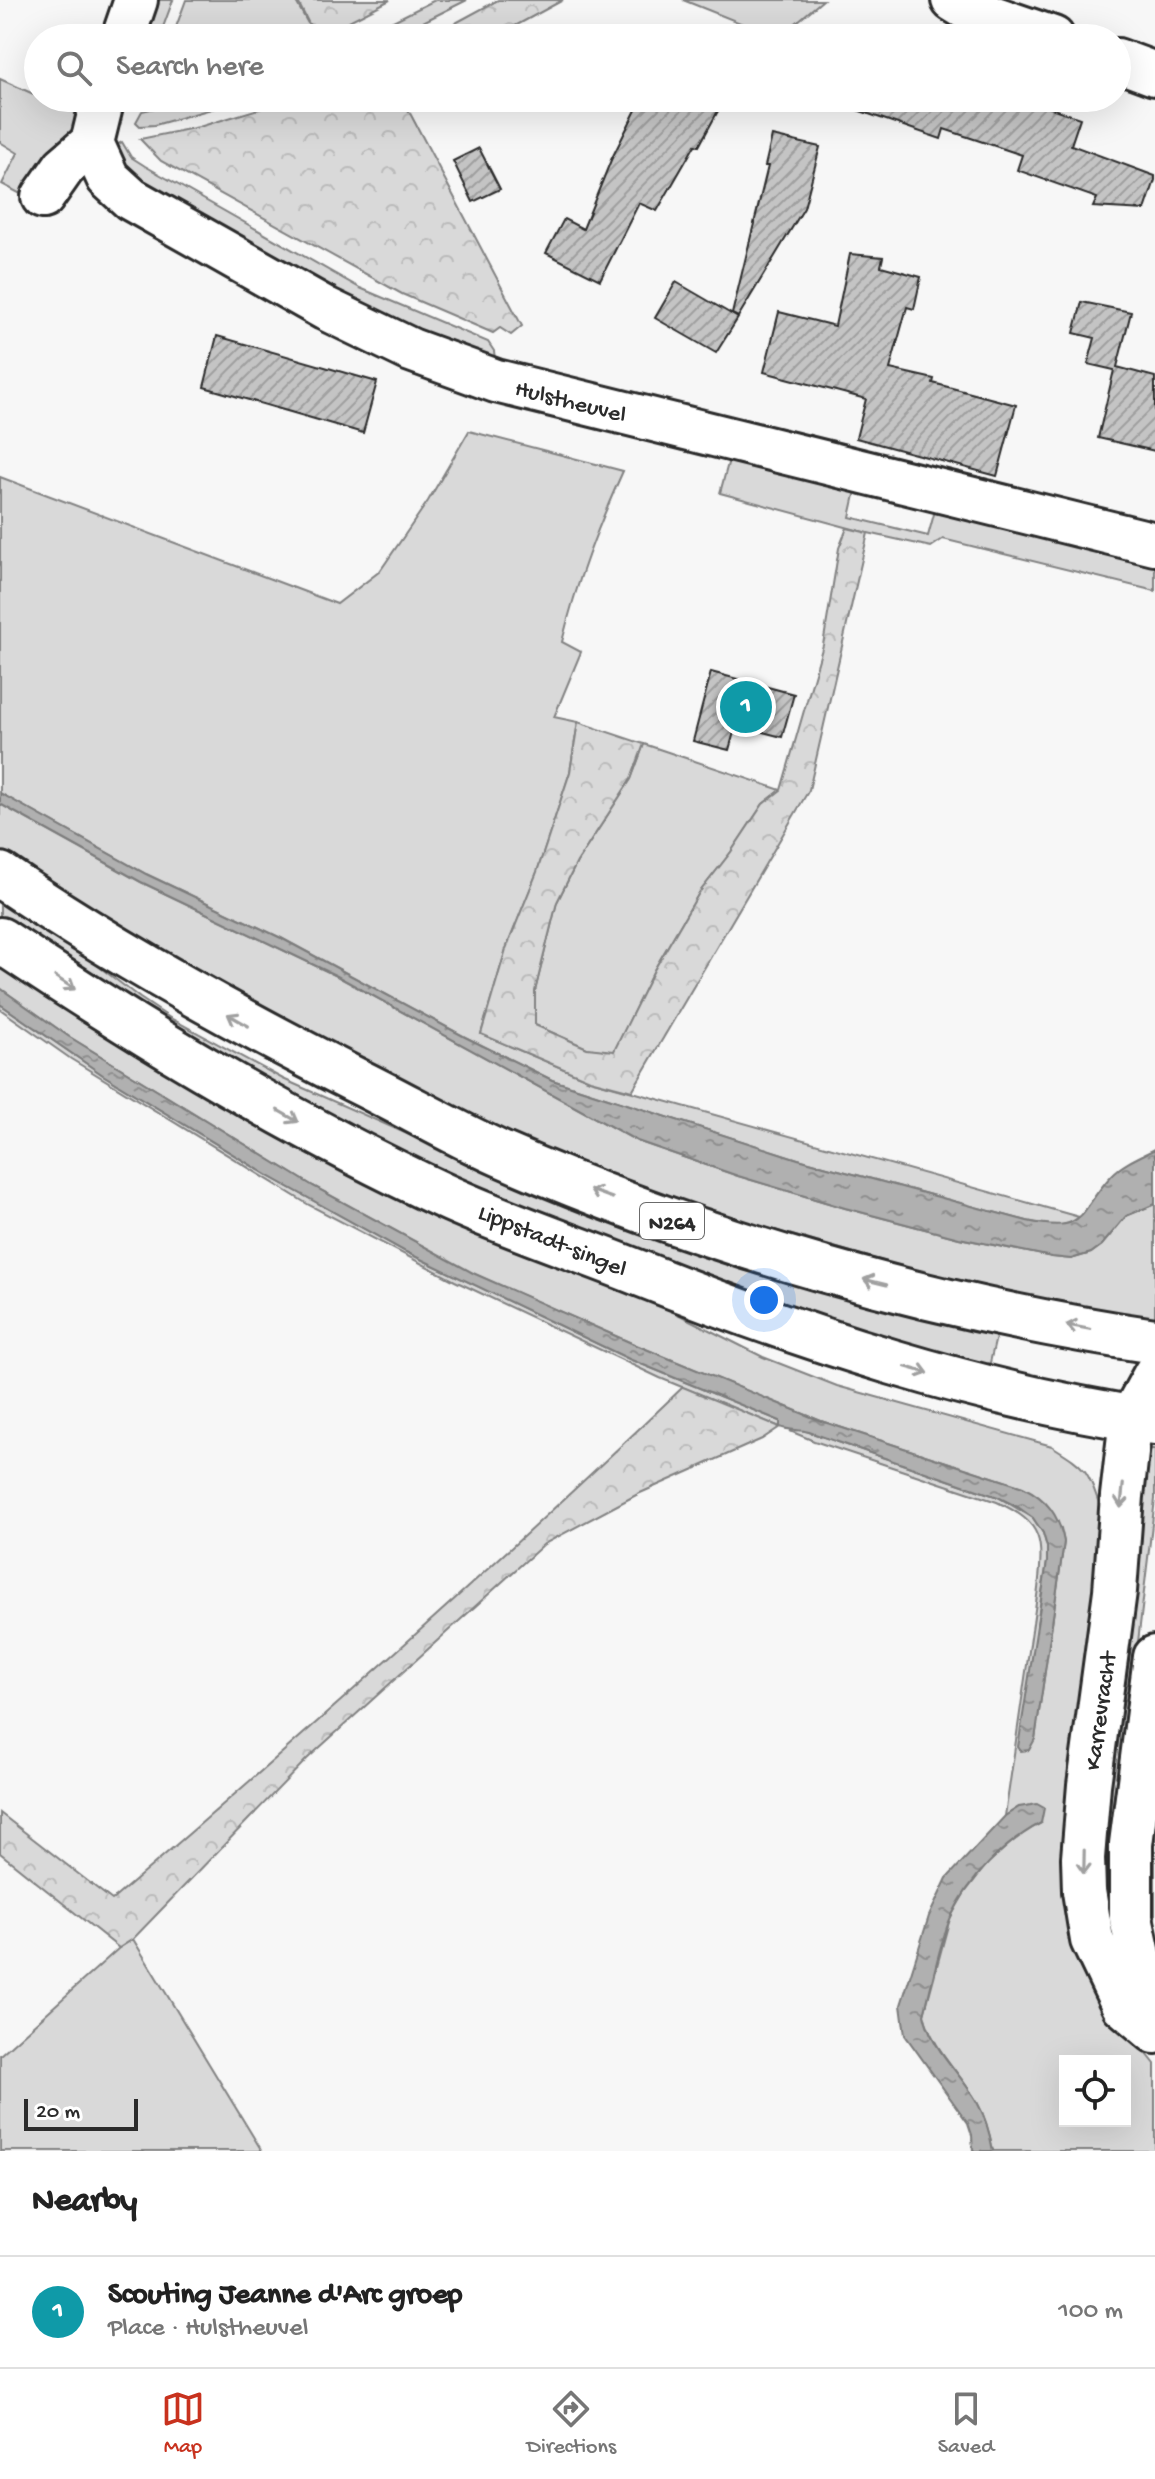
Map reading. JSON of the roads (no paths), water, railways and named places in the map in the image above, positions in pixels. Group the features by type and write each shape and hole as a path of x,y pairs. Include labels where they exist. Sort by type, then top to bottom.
{"main road":[{"name":"N264","path":"0,875 67,921 263,1034 498,1153 567,1182 680,1224 834,1271 1004,1313 1155,1341"},
{"name":"Lippstadt-singel","path":"0,940 130,1023 285,1115 365,1158 448,1197 817,1340 954,1380 1036,1400 1143,1420"}],"street":[{"path":"128,24 136,0"},
{"path":"953,0 966,8 1012,24"},
{"path":"1131,65 1155,74"},
{"path":"43,197 64,167 92,143 100,112"},
{"name":"Hulstheuvel","path":"92,143 108,178 131,199 326,309 411,350 496,381 1155,544"},
{"name":"Karrevracht","path":"1155,1374 1122,1496 1115,1591 1089,1785 1083,1858 1084,1891 1092,1940 1123,2005 1155,2030"},
{"name":"Karrevracht","path":"1155,1657 1131,1844 1131,1918 1155,2030"}],"water":[{"path":"0,793 146,874 281,938 552,1080 798,1159 1047,1224 1072,1222 1086,1210 1116,1171 1155,1149 1155,1204 1126,1216 1102,1245 1091,1253 1071,1259 1052,1257 959,1238 845,1208 637,1141 337,976 141,882 0,804"},
{"path":"0,988 68,1036 313,1186 473,1273 636,1345 821,1421 1023,1487 1039,1497 1055,1516 1064,1542 1035,1739 1029,1750 1021,1751 1018,1747 1047,1562 1043,1533 1033,1518 998,1497 809,1432 780,1427 780,1421 629,1359 406,1252 267,1175 103,1075 0,1004"},
{"path":"1037,1804 1044,1808 1041,1823 989,1863 967,1889 951,1917 924,2014 933,2038 970,2091 985,2120 993,2151 973,2151 968,2123 905,2035 901,2005 929,1916 947,1878 1005,1816 1019,1807"}],"place":[{"name":"Scouting Jeanne d'Arc groep","path":"746,707"}]}
